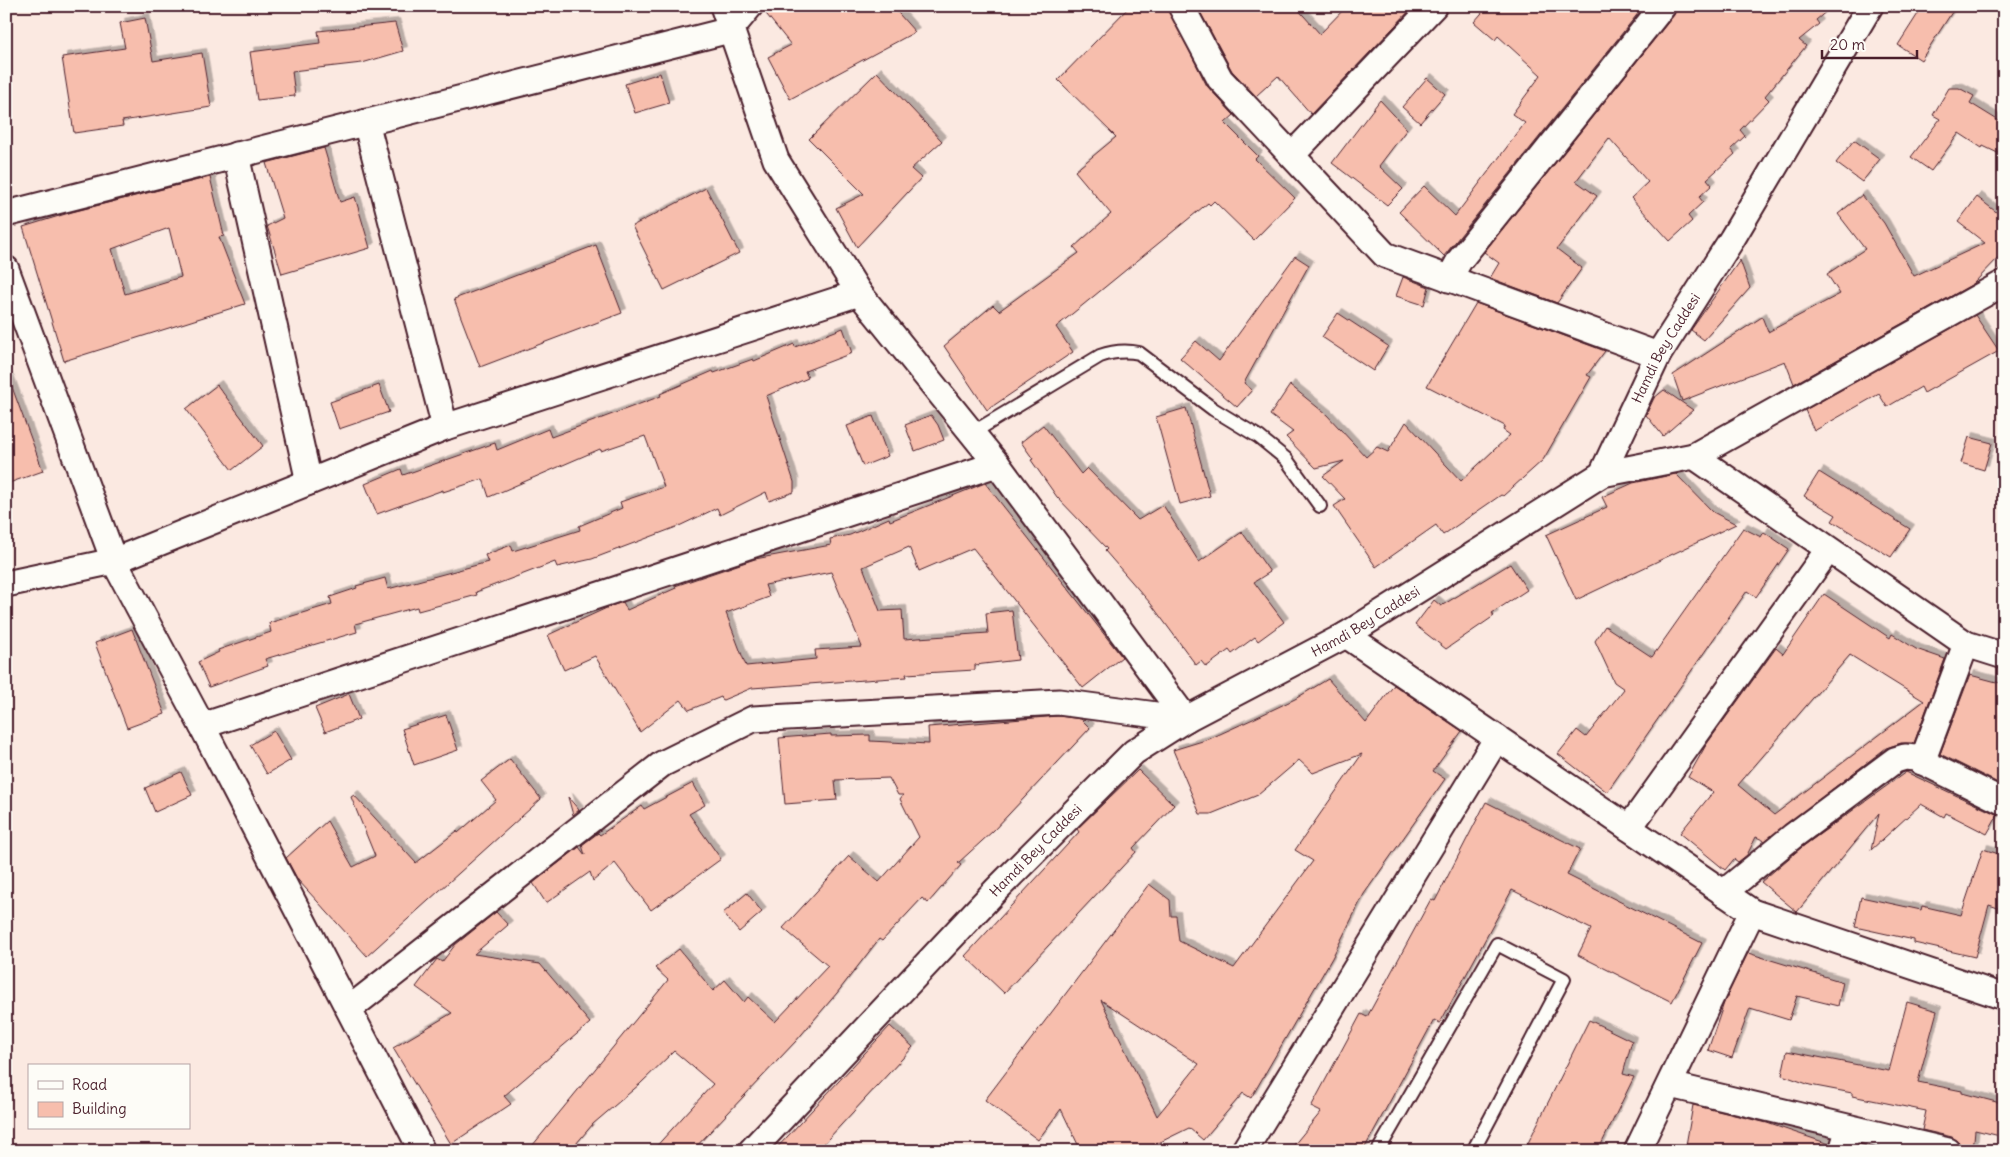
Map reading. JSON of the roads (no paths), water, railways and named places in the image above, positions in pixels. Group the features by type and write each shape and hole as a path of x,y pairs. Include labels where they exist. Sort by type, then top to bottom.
{"street":[{"path":"6,214 366,122 727,18 750,6"},
{"path":"1181,6 1220,78 1385,256 1658,354"},
{"path":"1292,155 1434,6"},
{"path":"1449,278 1459,261 1663,6"},
{"name":"Hamdi Bey Caddesi","path":"751,1151 997,889 1134,752 1186,720 1346,635 1602,474 1658,354 1732,239 1870,6"},
{"path":"727,18 776,160 859,293 997,464 1186,720"},
{"path":"366,122 445,427"},
{"path":"236,155 309,482"},
{"path":"6,269 114,562 202,726 422,1151"},
{"path":"1602,474 1694,456 2004,283"},
{"path":"6,584 114,562 445,427 859,293"},
{"path":"1694,456 1966,644 2004,656"},
{"path":"202,726 997,464"},
{"path":"1629,828 1828,550"},
{"path":"1346,635 1752,912 2004,998"},
{"path":"1922,762 1966,644"},
{"path":"348,1009 662,764 753,719 1059,702 1186,720"},
{"path":"1244,1151 1497,738"},
{"path":"1723,893 1793,836 1895,760 1905,757 1922,762 2004,802"},
{"path":"1637,1151 1752,912"},
{"path":"1670,1085 1846,1140 1948,1151"}],"lane":[{"path":"972,433 1100,356 1110,352 1130,351 1139,353 1213,410 1266,442 1286,459 1320,506"},
{"path":"1378,1151 1498,944 1564,979 1473,1151"}]}
